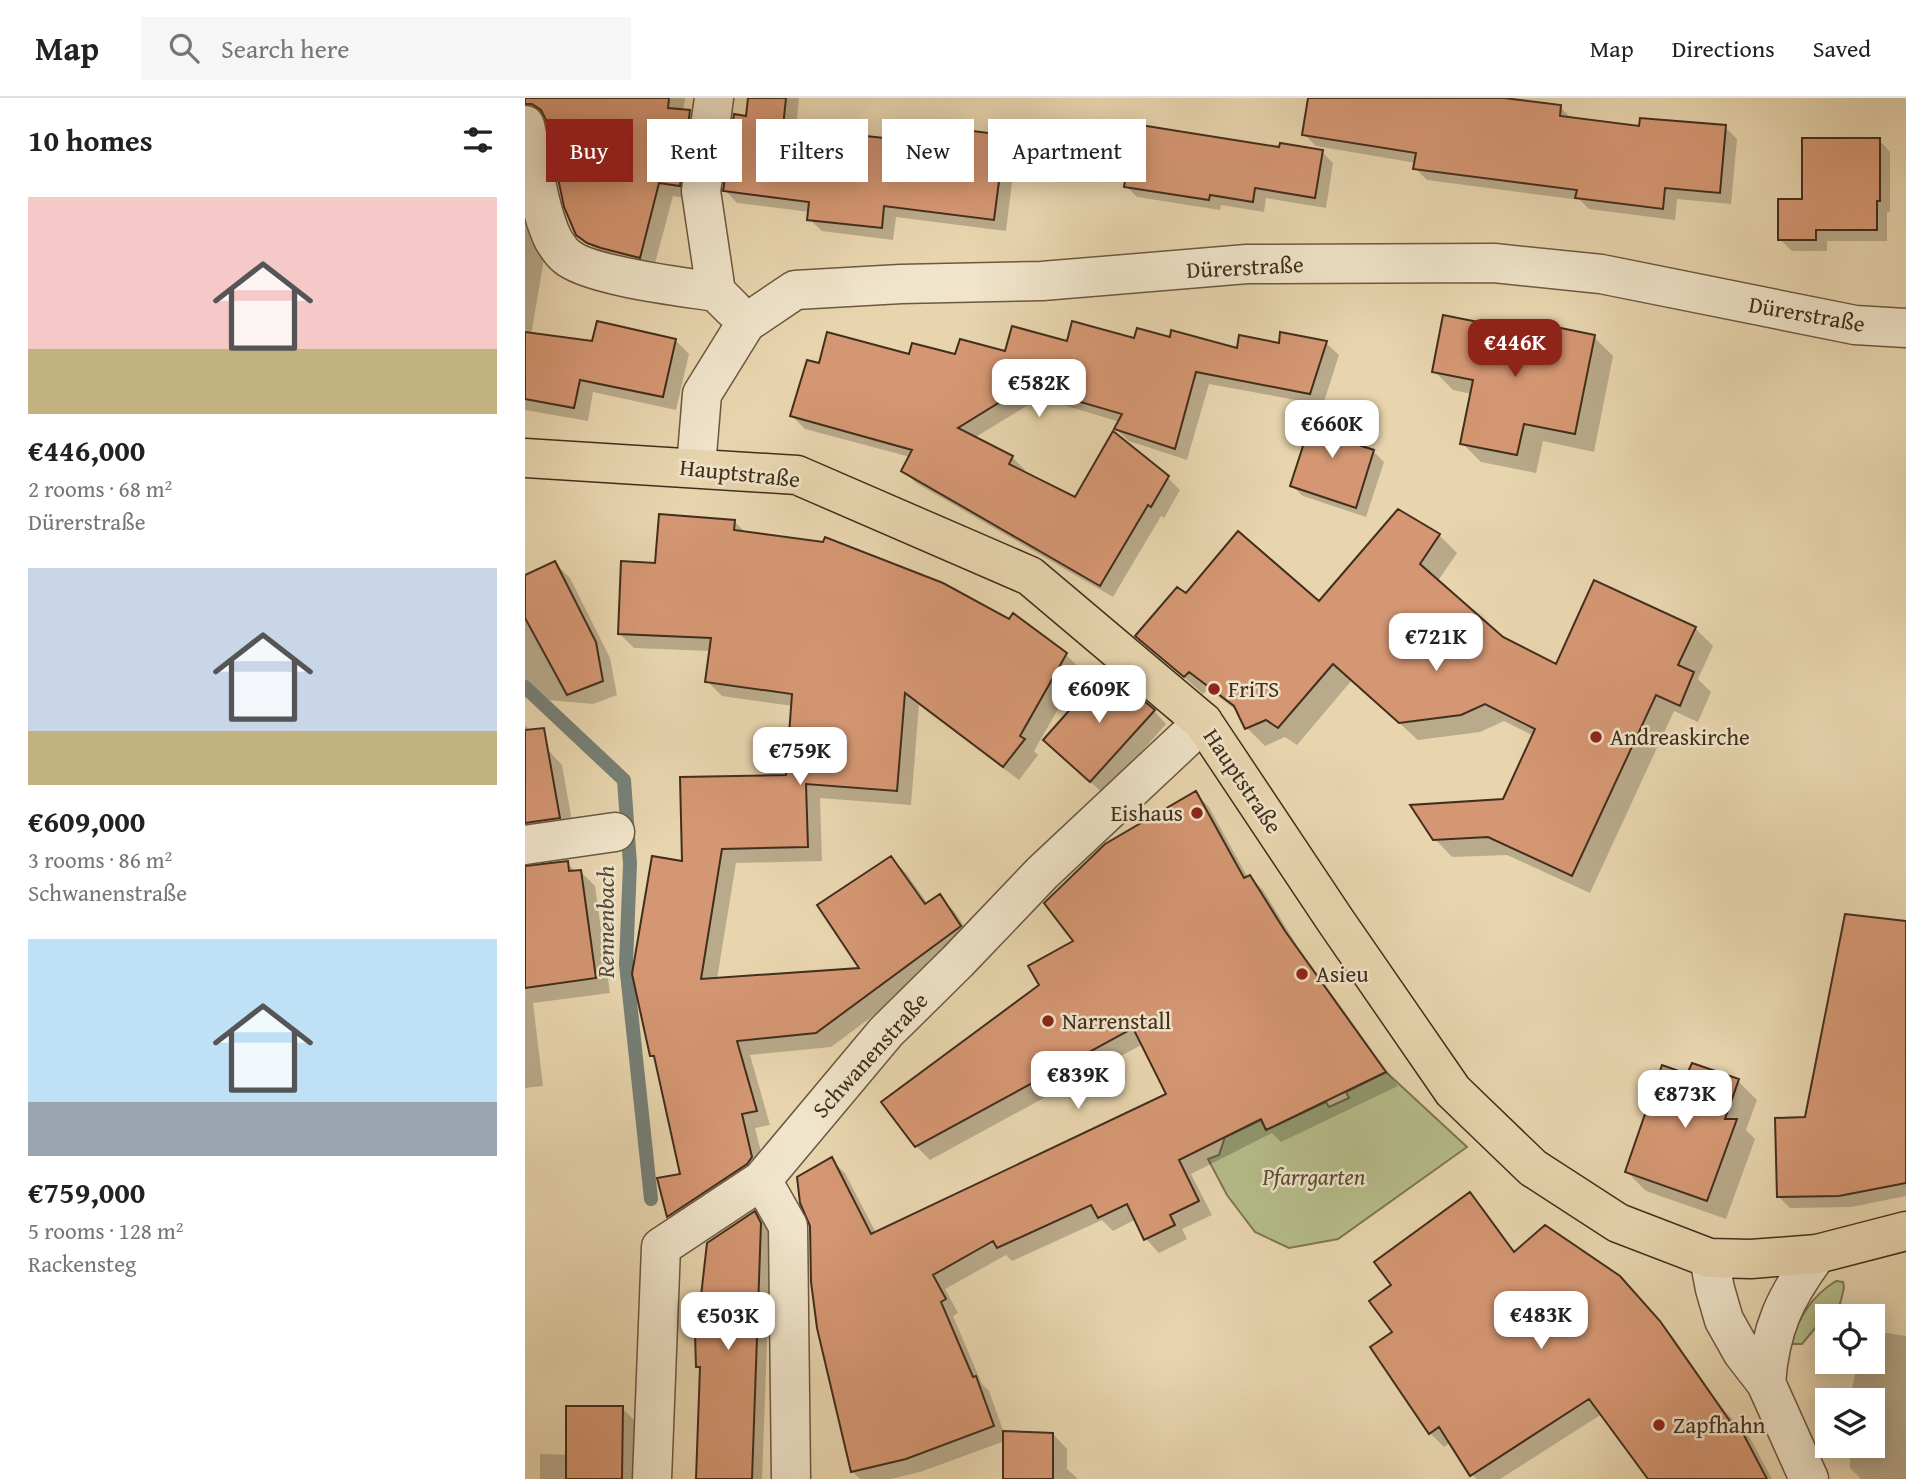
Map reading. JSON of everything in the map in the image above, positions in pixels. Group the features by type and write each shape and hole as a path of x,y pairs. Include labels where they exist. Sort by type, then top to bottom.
{"main road":[{"name":"Hauptstraße","path":"525,458 797,475 1030,576 1203,722 1453,1091 1533,1168 1618,1223 1709,1258 1751,1259 1817,1254 1906,1231"}],"street":[{"path":"714,98 701,191 716,292 746,323"},
{"path":"525,125 546,220 554,241 566,257 583,266 627,277 716,292"},
{"name":"Dürerstraße","path":"696,467 702,394 746,323 795,290 901,284 1042,281 1247,264 1494,263 1601,274 1855,326 1906,328"},
{"name":"Schwanenstraße","path":"652,1479 661,1247 762,1180 886,1032 1042,873 1203,722"},
{"path":"525,845 615,832"},
{"path":"762,1180 788,1226 791,1479"},
{"path":"1766,1383 1771,1343 1780,1311 1797,1280 1817,1254"},
{"path":"1709,1258 1724,1320 1742,1352 1766,1383 1808,1479"}],"green space":[{"name":"Pfarrgarten","path":"1386,1072 1467,1147 1338,1239 1289,1248 1255,1232 1227,1195 1208,1159 1219,1155 1225,1137 1261,1120 1266,1130 1326,1102 1329,1107 1349,1098 1346,1092"},
{"path":"1836,1281 1843,1282 1840,1304 1815,1304 1815,1328 1802,1344 1792,1344 1807,1308 1820,1293"}],"building":[{"path":"525,98 669,98 668,108 690,110 689,119 647,119 647,182 681,182 680,186 659,183 640,258 587,243 576,235 564,207 559,182 633,182 633,119 546,120 541,110 532,104 525,104"},
{"path":"748,98 786,98 784,119 756,119 756,182 868,182 868,136 882,138 882,182 974,182 974,131 988,133 988,182 999,182 994,220 884,206 882,228 807,220 809,202 723,191 724,182 742,182 742,119 733,119 734,114 746,116"},
{"path":"1308,98 1504,98 1561,105 1560,116 1639,126 1640,118 1726,125 1720,193 1665,188 1663,209 1575,198 1577,190 1413,169 1416,153 1302,135"},
{"path":"1146,126 1279,147 1280,143 1323,150 1315,198 1255,188 1253,202 1210,195 1209,200 1124,187 1125,182 1146,182"},
{"path":"1802,138 1880,138 1877,230 1816,230 1816,240 1778,240 1778,199 1802,199"},
{"path":"1443,315 1539,334 1541,324 1595,335 1575,434 1524,424 1517,455 1460,444 1473,380 1432,372"},
{"path":"597,321 676,339 663,397 580,380 574,408 525,399 525,332 592,341"},
{"path":"1072,321 1134,338 1137,328 1170,337 1171,330 1237,348 1239,335 1279,343 1280,332 1327,341 1310,394 1196,372 1175,449 1114,429 1122,414 1026,386 958,428 1013,456 1009,464 1075,497 1113,431 1169,476 1151,507 1148,505 1100,586 901,471 912,450 790,416 807,360 819,363 827,332 909,354 912,343 955,354 960,339 1005,351 1012,326 1067,341"},
{"path":"1316,406 1354,418 1347,441 1374,450 1356,508 1290,486"},
{"path":"1398,509 1440,534 1420,564 1503,637 1556,664 1594,580 1696,627 1678,665 1694,672 1680,706 1656,695 1572,876 1488,837 1433,840 1410,805 1503,799 1535,729 1485,704 1461,715 1399,723 1333,664 1278,728 1266,720 1245,729 1234,706 1189,672 1184,677 1135,636 1177,587 1186,593 1238,531 1319,601"},
{"path":"659,514 735,520 734,530 823,542 825,537 943,583 1009,619 1013,613 1067,653 1020,736 1025,739 1003,767 905,693 897,791 806,784 808,847 722,849 701,979 859,968 817,905 891,856 925,904 940,894 961,926 816,1033 737,1041 757,1111 742,1114 752,1157 747,1164 667,1217 657,1178 680,1174 654,1056 650,1056 632,974 652,856 682,861 680,777 786,775 792,694 705,682 711,638 618,634 621,561 655,563"},
{"path":"555,561 596,642 603,681 567,695 525,618 525,575"},
{"path":"1106,669 1155,710 1090,782 1043,740"},
{"path":"544,728 560,818 525,823 525,730"},
{"path":"1196,791 1244,878 1250,875 1285,931 1386,1072 1266,1130 1261,1119 1179,1160 1199,1201 1170,1215 1175,1225 1144,1240 1127,1204 1098,1218 1091,1205 997,1248 993,1241 933,1275 946,1299 941,1302 973,1377 976,1376 994,1426 906,1459 851,1472 817,1328 811,1282 810,1226 800,1203 797,1177 832,1157 871,1234 1166,1094 1133,1028 915,1147 881,1102 1039,985 1028,966 1073,941 1044,903 1105,844"},
{"path":"568,861 569,871 581,870 596,978 525,988 525,866"},
{"path":"1845,914 1906,921 1906,1183 1839,1196 1777,1197 1775,1118 1805,1117"},
{"path":"1692,1063 1739,1079 1725,1119 1737,1119 1707,1201 1625,1172 1662,1065 1687,1074"},
{"path":"1470,1192 1514,1252 1545,1225 1620,1276 1660,1321 1732,1424 1737,1422 1767,1479 1648,1479 1589,1399 1470,1476 1439,1427 1429,1434 1370,1347 1392,1332 1369,1301 1391,1285 1374,1262"},
{"path":"755,1211 761,1223 752,1479 696,1479 700,1367 696,1367 695,1334 691,1333 687,1296 701,1296 707,1243"},
{"path":"566,1406 623,1406 622,1479 566,1479"},
{"path":"1003,1431 1053,1433 1053,1479 1003,1479"}],"waterway":[{"name":"Rennenbach","path":"525,687 624,780 630,864 626,964 651,1199"}],"place":[{"name":"FriTS","path":"1214,689"},
{"name":"Andreaskirche","path":"1596,737"},
{"name":"Eishaus","path":"1197,813"},
{"name":"Asieu","path":"1302,974"},
{"name":"Narrenstall","path":"1048,1021"},
{"name":"Zapfhahn","path":"1659,1425"}]}
